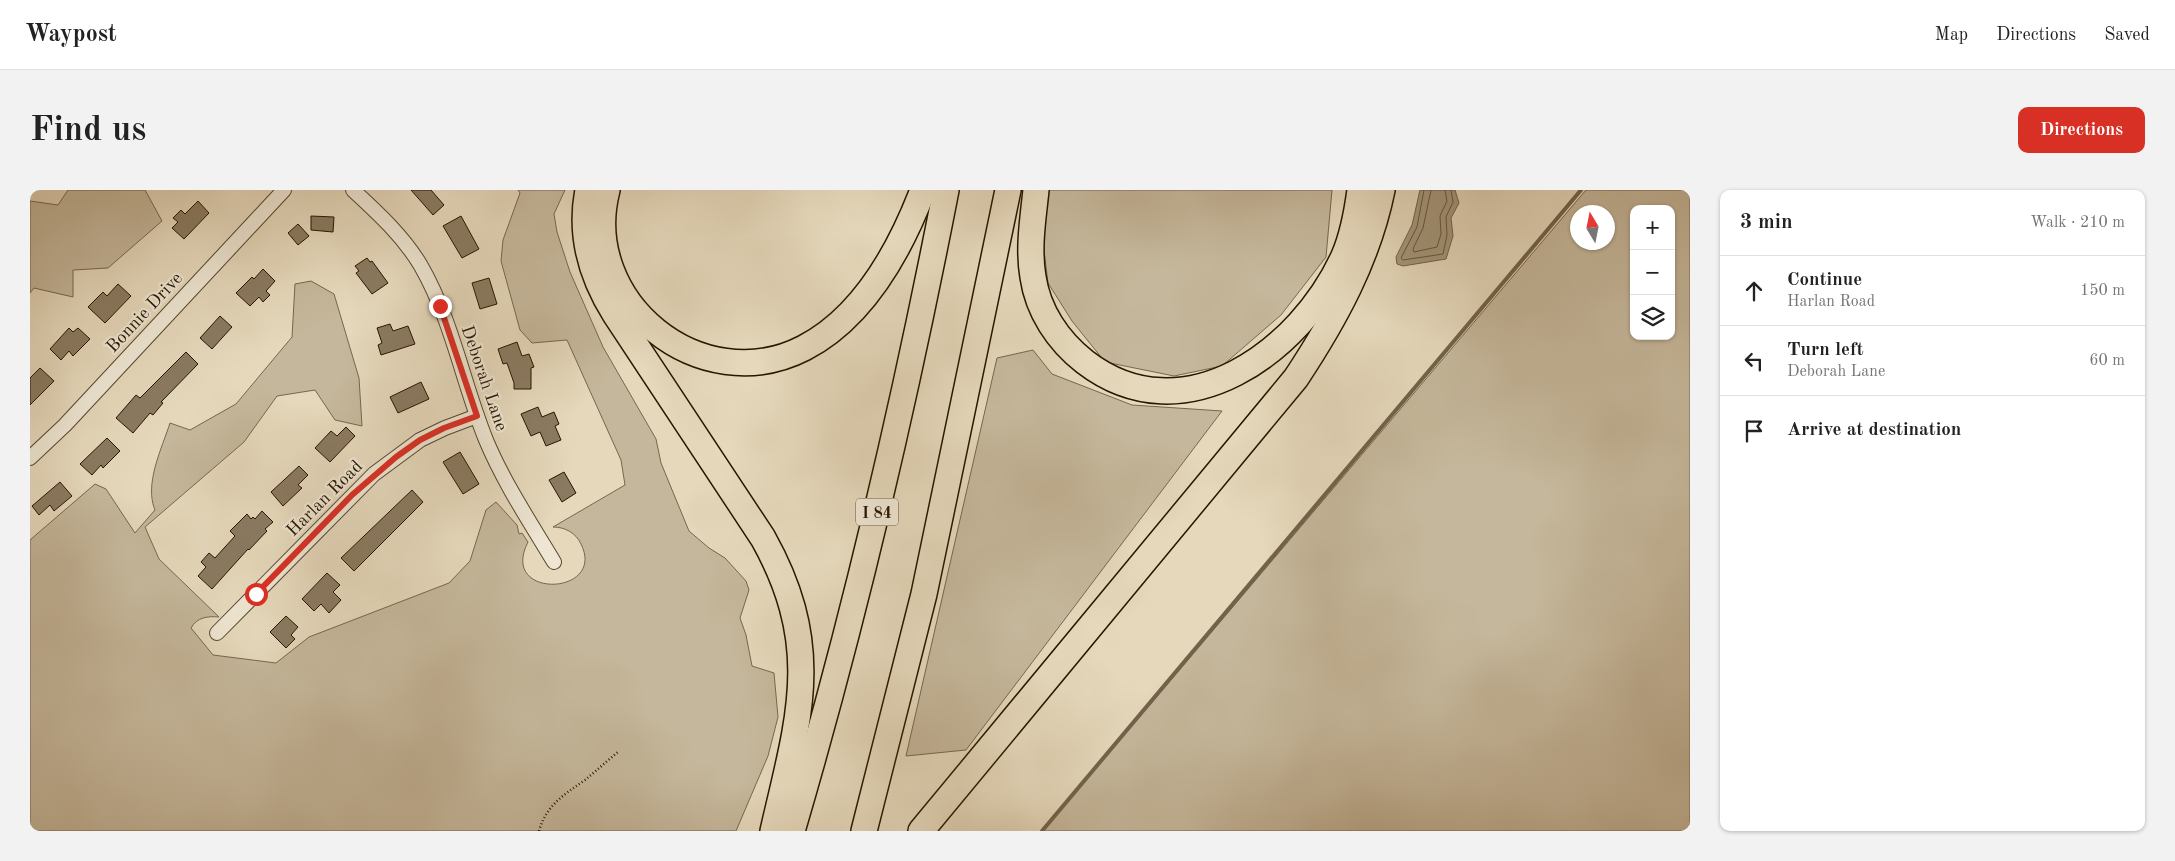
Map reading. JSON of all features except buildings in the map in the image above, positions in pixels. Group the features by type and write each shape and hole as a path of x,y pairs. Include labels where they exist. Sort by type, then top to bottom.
{"highway":[{"path":"588,190 585,210 586,240 597,282 615,314 763,538 780,573 794,613 801,658 801,694 795,736 773,831"},
{"path":"607,190 603,219 605,244 616,283 628,303 657,332 682,348 702,356 738,362 761,361 793,353 820,338 838,323 866,293 889,262 906,232 924,190"},
{"name":"I 84","path":"792,831 842,652 878,509 918,332 946,190"},
{"path":"864,831 926,586 1008,190"},
{"path":"1036,190 1031,235 1032,269 1040,303 1055,330 1081,358 1102,373 1135,386 1172,390 1200,387 1238,371 1267,353 1299,325 1317,301 1344,255 1354,224 1360,190"},
{"path":"921,831 1296,378 1322,338 1352,282 1369,241 1382,190"}],"street":[{"name":"Bonnie Drive","path":"30,458 61,429 284,190"},
{"name":"Deborah Lane","path":"353,190 391,227 420,265 440,306 477,416 512,494 554,562"},
{"name":"Harlan Road","path":"216,632 374,474 420,440 444,428 477,416"}],"path":[{"path":"539,831 548,811 561,795 586,779 618,752"}],"shaded area":[{"path":"68,190 145,190 162,221 108,268 73,270 73,297 34,288 30,293 30,201 58,205"},
{"path":"518,190 565,190 554,214 557,232 570,272 603,347 656,439 661,463 689,531 709,548 725,558 746,581 749,590 740,618 746,635 752,666 774,673 778,717 768,756 736,831 30,831 30,540 95,484 106,489 135,533 155,510 152,500 152,489 155,466 170,423 190,430 236,404 292,337 295,284 311,281 334,294 359,378 362,426 335,420 315,390 277,396 244,442 145,527 159,559 219,617 203,618 193,624 191,628 213,655 276,663 309,637 449,583 470,561 486,510 496,502 517,525 519,534 522,533 528,542 523,561 527,574 538,582 553,584 568,582 579,574 585,561 579,540 570,531 553,527 625,485 621,460 567,340 532,343 520,330 501,261 503,240 520,193"},
{"path":"1048,190 1332,190 1326,257 1281,315 1222,366 1174,376 1105,362 1072,321 1048,283 1042,234"},
{"path":"1586,190 1690,190 1690,831 1043,831 1570,209 1570,250 1615,250 1615,205 1573,205"},
{"path":"1033,350 1052,374 1132,405 1222,411 966,750 906,756 997,358"}],"water":[{"path":"1420,190 1455,190 1459,203 1451,218 1453,236 1446,259 1403,266 1397,264 1396,257 1412,225"}],"waterway":[{"path":"1042,831 1581,190"}],"route":[{"path":"256,594 374,474 420,440 444,428 477,416 440,306"}]}
